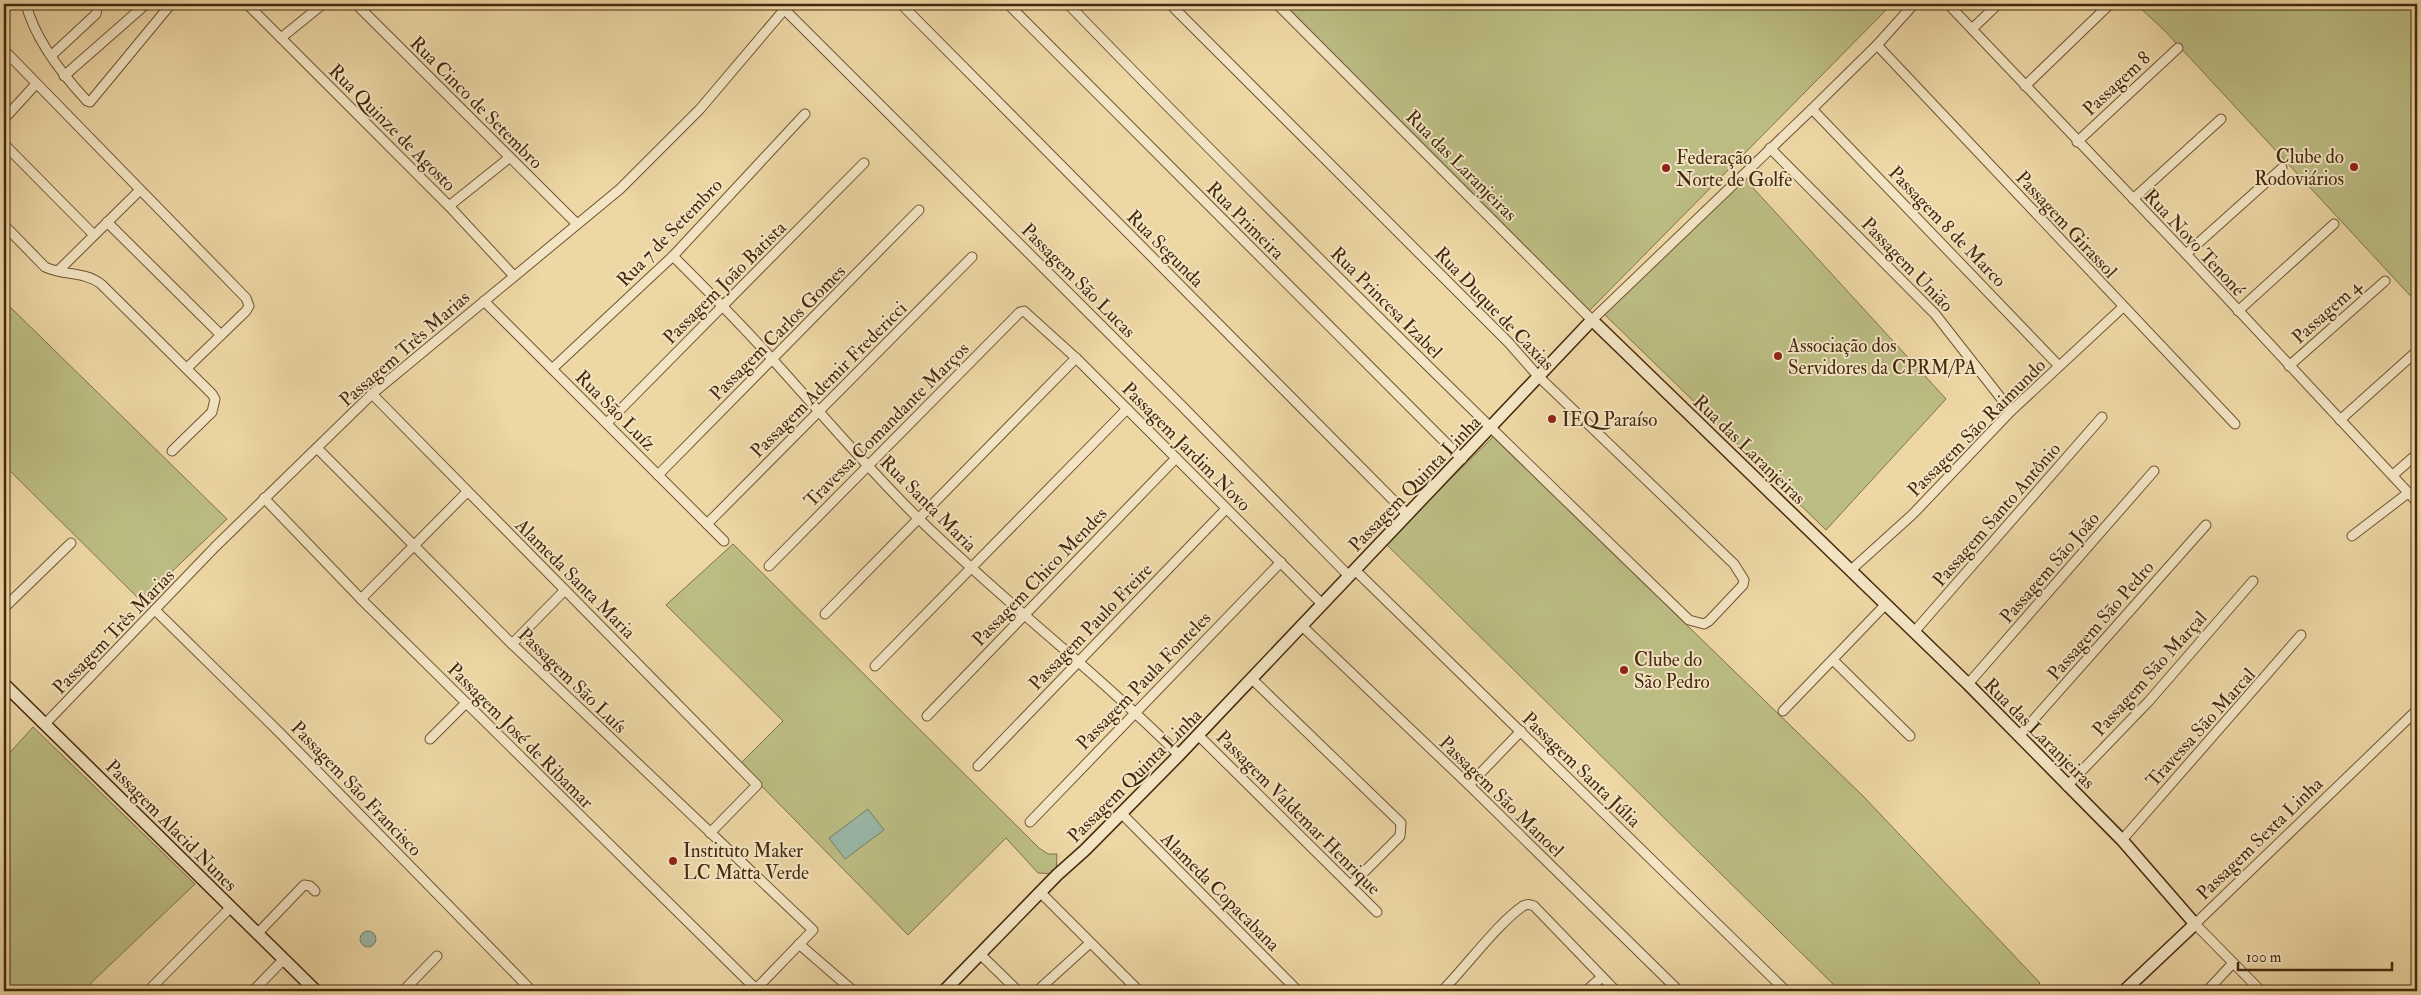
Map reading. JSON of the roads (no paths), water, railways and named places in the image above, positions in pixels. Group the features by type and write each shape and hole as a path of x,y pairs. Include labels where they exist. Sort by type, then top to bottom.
{"street":[{"path":"26,4 30,19 64,76 87,101 94,100 172,4"},
{"path":"52,55 96,14 95,4"},
{"path":"64,76 146,4"},
{"name":"Rua Quinze de Agosto","path":"247,4 449,206 514,276"},
{"path":"281,38 323,4"},
{"name":"Rua Cinco de Setembro","path":"356,4 576,223"},
{"name":"Rua Segunda","path":"901,4 1408,515"},
{"name":"Rua Primeira","path":"1008,4 1462,459"},
{"name":"Rua Princesa Izabel","path":"1068,4 1142,81 1491,428 1689,620"},
{"name":"Rua Duque de Caxias","path":"1170,4 1509,343 1538,376 1734,564 1744,580 1743,585 1709,621 1704,624 1689,620"},
{"name":"Rua das Laranjeiras","path":"1276,4 1592,320 1968,684 2122,840 2195,924"},
{"name":"Passagem Quinta Linha","path":"944,991 1057,875 1122,814 1179,756 1301,625 1462,459 1592,320 1812,109 1877,45 1914,4"},
{"name":"Rua Novo Tenoné","path":"1948,4 2077,142 2186,254 2417,502"},
{"path":"1972,29 1998,4"},
{"path":"2025,86 2110,4"},
{"name":"Passagem Três Marias","path":"45,724 264,498 372,394 576,223 620,189 655,156 700,109 787,6"},
{"name":"Passagem São Lucas","path":"787,6 1174,398 1352,573"},
{"name":"Passagem Girassol","path":"1877,45 2235,424"},
{"name":"Passagem 8","path":"2077,142 2178,48"},
{"path":"4,50 249,302 246,311 187,368"},
{"path":"4,118 36,84"},
{"name":"Passagem 8 de Marco","path":"1812,109 2059,366"},
{"name":"Rua 7 de Setembro","path":"552,368 673,256 805,114"},
{"path":"2133,199 2221,119"},
{"path":"4,144 94,235"},
{"name":"Passagem União","path":"1770,148 1935,314 2011,411"},
{"path":"449,206 509,158"},
{"name":"Passagem João Batista","path":"607,423 864,163"},
{"path":"2186,254 2282,168"},
{"path":"58,271 140,190"},
{"name":"Passagem Carlos Gomes","path":"658,475 919,210"},
{"path":"107,222 221,335"},
{"path":"2238,311 2334,224"},
{"path":"4,225 45,267 58,271 84,274 101,284 212,394 215,399 215,406 212,412 172,451"},
{"name":"Rua Santa Maria","path":"673,256 723,306 773,360 818,414 918,518 970,567 1135,711 1179,756"},
{"name":"Passagem Ademir Fredericci","path":"707,524 818,414 972,256"},
{"name":"Passagem 4","path":"2289,366 2385,281"},
{"name":"Rua São Luíz","path":"484,301 724,541"},
{"name":"Passagem São Raimundo","path":"1851,570 1913,514 2011,411 2123,307"},
{"name":"Travessa Comandante Marços","path":"769,566 1020,312 1028,312"},
{"name":"Passagem Jardim Novo","path":"1028,312 1322,604"},
{"path":"2340,420 2417,351"},
{"path":"825,614 1076,358"},
{"name":"Alameda Santa Maria","path":"372,394 757,785 710,833"},
{"path":"874,666 1126,410"},
{"name":"Passagem Santo Antônio","path":"1914,632 2102,417"},
{"name":"Passagem São Luís","path":"317,448 415,544 512,644 813,930 799,944"},
{"path":"2393,475 2417,454"},
{"name":"Passagem Chico Mendes","path":"927,716 1176,458"},
{"name":"Passagem São João","path":"1968,684 2154,471"},
{"path":"360,600 467,492"},
{"path":"2352,536 2408,493"},
{"name":"Passagem José de Ribamar","path":"264,498 360,600 757,990"},
{"name":"Passagem Paulo Freire","path":"978,766 1226,509"},
{"name":"Passagem São Pedro","path":"2019,736 2206,525"},
{"path":"4,608 71,543"},
{"name":"Passagem Paula Fonteles","path":"1030,822 1135,711 1281,562"},
{"name":"Passagem Santa Júlia","path":"1352,573 1521,731 1786,991"},
{"name":"Passagem São Marçal","path":"2067,786 2149,701 2253,581"},
{"path":"512,644 566,590"},
{"path":"1783,711 1886,604"},
{"name":"Passagem São Francisco","path":"156,611 279,732 532,991"},
{"name":"Passagem São Manoel","path":"1301,625 1469,785 1679,991"},
{"name":"Travessa São Marcal","path":"2122,840 2302,635"},
{"path":"1833,660 1910,736"},
{"path":"1252,679 1401,823 1400,836 1351,885"},
{"name":"Passagem Alacid Nunes","path":"4,684 316,991"},
{"path":"430,739 466,704"},
{"name":"Passagem Sexta Linha","path":"2124,991 2417,710"},
{"path":"1469,785 1521,731"},
{"name":"Passagem Valdemar Henrique","path":"1198,735 1377,912"},
{"name":"Alameda Copacabana","path":"1122,814 1298,991"},
{"path":"257,934 304,885 310,886 315,891"},
{"path":"1041,893 1136,990"},
{"path":"1442,991 1524,905 1534,906 1616,991"},
{"path":"148,991 231,908"},
{"path":"2195,924 2261,991"},
{"path":"1037,991 1090,943"},
{"path":"757,990 799,944 851,989"},
{"path":"981,955 1018,991"},
{"path":"403,991 437,956"},
{"path":"253,991 284,960"},
{"path":"2206,991 2234,963"},
{"path":"1586,991 1602,977"}],"place":[{"name":"Clube do Rodoviários","path":"2354,167"},
{"name":"Federação Norte de Golfe","path":"1666,168"},
{"name":"Associação dos Servidores da CPRM/PA","path":"1778,356"},
{"name":"IEQ Paraíso","path":"1552,419"},
{"name":"Clube do São Pedro","path":"1624,670"},
{"name":"Instituto Maker LC Matta Verde","path":"673,861"}]}
